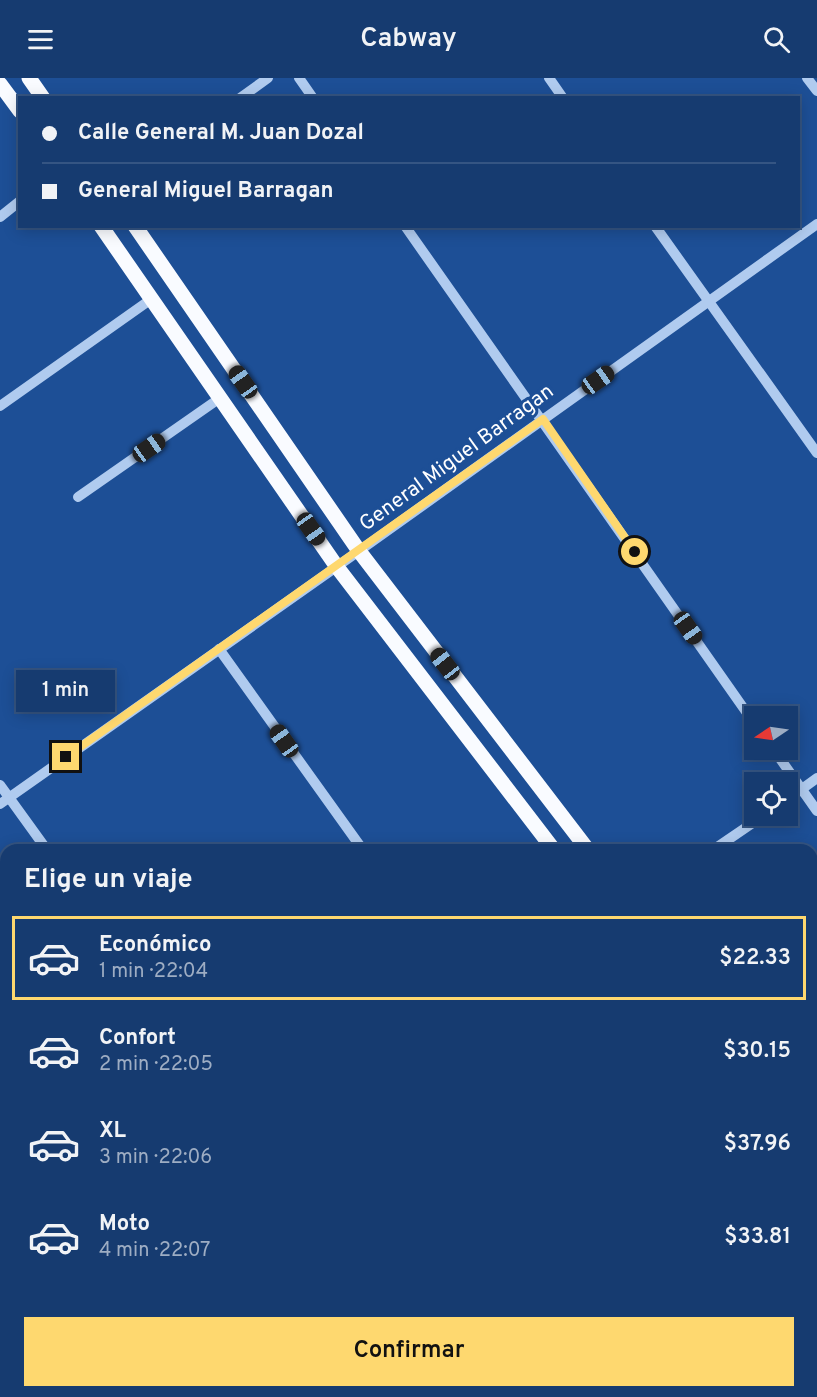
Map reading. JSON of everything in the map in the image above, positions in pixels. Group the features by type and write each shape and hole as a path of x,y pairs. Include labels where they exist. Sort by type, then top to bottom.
{"main road":[{"path":"29,78 42,96"},
{"path":"0,84 18,108"},
{"path":"102,228 337,567 549,844"},
{"path":"136,228 359,551 583,844"}],"street":[{"path":"243,96 268,78"},
{"path":"299,78 312,96"},
{"path":"549,78 561,96"},
{"path":"807,78 817,91"},
{"path":"0,218 18,203"},
{"name":"General Miguel Barragan","path":"4,801 337,567 817,224"},
{"path":"406,228 543,419 744,709"},
{"path":"656,228 817,453"},
{"path":"0,406 150,300"},
{"path":"78,497 220,399"},
{"path":"219,649 359,844"},
{"path":"781,760 817,811"},
{"path":"798,792 817,778"},
{"path":"0,785 4,801 42,844"},
{"path":"722,844 748,826"}],"route":[{"path":"66,757 543,419 635,552"}]}
